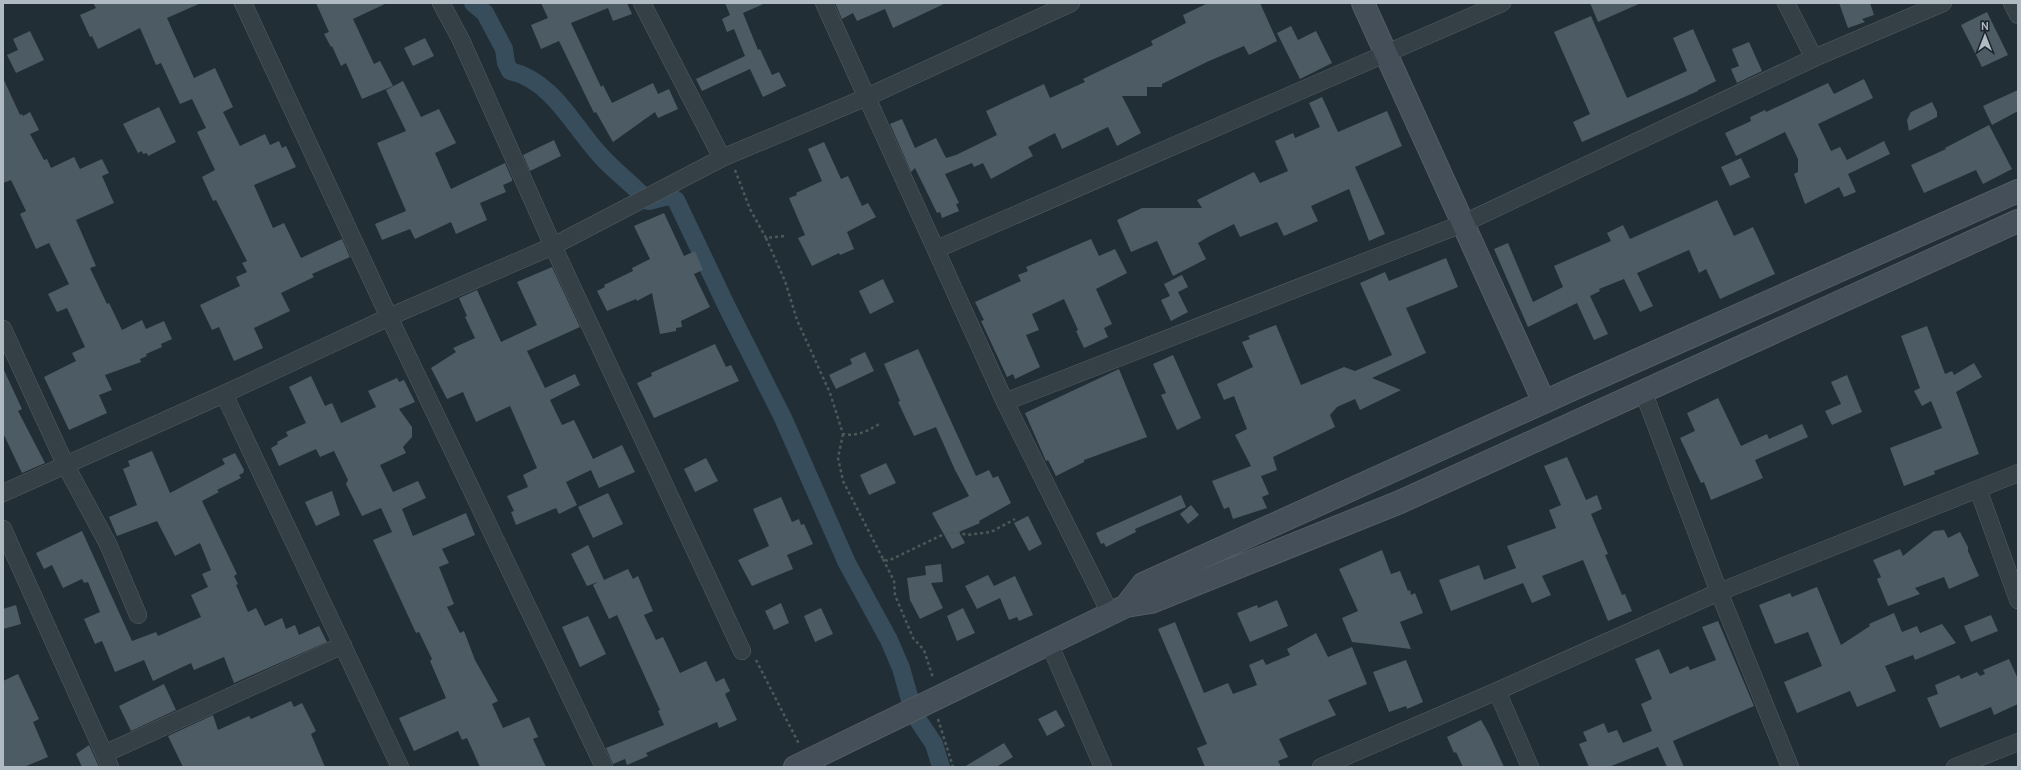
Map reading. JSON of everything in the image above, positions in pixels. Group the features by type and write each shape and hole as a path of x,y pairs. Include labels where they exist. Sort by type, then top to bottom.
{"street":[{"path":"243,3 388,317 604,767"},
{"path":"441,3 461,40 554,246 748,655"},
{"path":"642,3 726,156"},
{"path":"824,3 937,249 1005,402 1118,610"},
{"path":"3,492 66,466 388,317 554,246 726,156 867,97 1071,3"},
{"path":"1363,3 1544,402"},
{"path":"937,249 1386,55 1502,3"},
{"path":"1786,3 1814,58"},
{"path":"1005,402 1462,224 1814,58 1942,3"},
{"path":"2012,3 2018,15"},
{"path":"1118,610 1143,584 1577,387 2018,190"},
{"path":"801,765 1118,610 1151,602 1400,502 2018,221"},
{"path":"3,329 66,466 108,544 138,615"},
{"path":"1577,387 1591,414"},
{"path":"1642,391 1719,592 1790,767"},
{"path":"224,394 400,767"},
{"path":"1387,473 1400,502"},
{"path":"1321,767 1497,691 1719,592 2018,473"},
{"path":"1978,489 2018,600"},
{"path":"3,529 107,760 343,645"},
{"path":"1049,643 1103,767"},
{"path":"1497,691 1530,767"},
{"path":"1955,767 2018,742"}],"path":[{"path":"726,156 750,209 766,238 786,281 797,320 830,393 843,434 838,458 843,481 894,581 895,595 913,638 924,650 930,674 936,682"},
{"path":"766,238 785,236"},
{"path":"843,434 852,436 868,431 881,422"},
{"path":"883,559 888,561 942,535 956,532 967,535 991,532 1015,519"},
{"path":"748,655 780,704 801,765"},
{"path":"937,716 953,767"}],"building":[{"path":"93,3 201,3 167,18 194,78 215,68 233,107 223,112 240,146 265,134 270,145 279,141 282,148 286,146 296,167 254,185 273,228 284,223 301,258 342,239 350,257 312,274 314,277 281,293 290,311 254,328 263,348 234,361 219,327 212,330 200,305 240,286 236,277 247,272 242,263 247,261 216,200 213,201 202,177 215,170 197,132 206,128 192,99 180,104 161,63 156,65 140,28 98,49 92,36 90,37 80,15 96,8"},
{"path":"316,3 387,3 353,19 374,64 380,61 393,86 362,99 346,63 341,66 332,46 331,47 324,34 329,32"},
{"path":"541,3 627,3 632,14 613,21 608,8 571,23 601,87 603,85 612,103 653,83 658,94 669,89 678,109 658,118 655,112 613,142 596,112 594,113 559,41 541,49 531,25 548,18"},
{"path":"725,3 766,3 743,13 758,50 760,49 772,75 779,72 786,86 763,97 750,69 702,91 696,79 745,56 734,29 727,32 722,19 730,15"},
{"path":"835,3 946,3 893,28 885,9 857,21 853,13 842,19"},
{"path":"1208,3 1260,3 1277,41 1249,55 1244,46 1162,84 1162,87 1147,87 1147,96 1122,96 1141,133 1117,146 1108,127 1062,149 1055,133 1028,147 1033,156 991,179 983,163 974,167 972,163 945,174 959,203 956,204 959,211 942,218 940,212 937,213 915,168 911,172 890,124 902,119 915,148 936,138 946,158 956,155 997,135 986,111 1044,84 1050,98 1085,82 1083,79 1153,45 1151,41 1186,23 1183,15"},
{"path":"1590,3 1641,3 1598,22"},
{"path":"1839,3 1870,3 1874,15 1862,19 1865,22 1848,28"},
{"path":"1987,12 2008,55 1982,67 1961,25"},
{"path":"1591,16 1627,98 1687,71 1673,38 1693,29 1716,81 1698,91 1582,142 1573,122 1590,114 1554,32"},
{"path":"1291,26 1298,40 1316,31 1332,63 1300,79 1277,33"},
{"path":"30,31 44,60 16,73 7,55 18,50 13,39"},
{"path":"425,38 434,56 413,66 404,48"},
{"path":"1749,42 1762,71 1737,83 1731,69 1739,66 1732,49"},
{"path":"3,78 20,115 22,114 23,116 30,112 39,130 30,134 44,160 47,159 51,168 74,157 80,169 102,159 109,173 102,176 114,203 76,220 96,266 90,268 107,304 109,303 122,330 142,320 146,329 164,321 172,339 161,344 162,347 146,354 147,356 140,359 141,362 105,375 112,390 99,395 107,413 69,430 44,377 76,361 72,353 85,347 67,308 57,312 48,294 69,284 49,243 36,249 20,214 26,211 11,180 3,183"},
{"path":"1864,79 1873,98 1818,124 1831,151 1840,147 1847,160 1884,141 1890,154 1848,174 1856,192 1844,197 1839,187 1805,204 1794,174 1798,172 1798,159 1785,132 1736,156 1725,133 1751,121 1750,117 1765,110 1766,112 1828,83 1834,94"},
{"path":"403,81 421,117 439,109 456,143 435,153 451,189 505,163 512,181 503,185 506,192 480,203 487,220 456,234 451,222 415,239 410,229 382,240 375,224 406,211 377,143 406,131 386,90"},
{"path":"2018,90 2018,111 1992,125 1983,106"},
{"path":"1322,97 1338,132 1387,111 1402,146 1355,167 1385,234 1369,241 1349,189 1311,206 1318,221 1284,236 1277,222 1240,237 1234,224 1198,243 1206,259 1173,276 1157,241 1131,252 1117,220 1142,208 1202,208 1197,200 1254,172 1260,183 1288,171 1275,141 1293,133 1295,138 1320,127 1309,103"},
{"path":"1932,102 1937,112 1937,117 1909,131 1907,120 1911,112"},
{"path":"159,107 176,142 148,156 147,153 143,154 142,151 138,153 123,124"},
{"path":"1989,125 2012,169 1983,184 1976,170 1924,193 1911,165 1946,149 1945,148"},
{"path":"554,140 561,156 530,171 523,155"},
{"path":"824,142 841,179 848,176 862,206 868,203 876,217 847,232 854,249 840,255 839,253 812,266 798,238 805,235 789,198 797,195 796,193 822,181 808,149"},
{"path":"1741,158 1750,177 1730,186 1721,167"},
{"path":"1717,200 1734,236 1753,227 1775,274 1720,299 1706,269 1699,273 1689,250 1637,273 1653,306 1640,312 1624,279 1599,289 1600,291 1590,296 1608,334 1594,340 1577,303 1528,327 1494,249 1508,243 1533,302 1563,287 1554,266 1611,241 1607,233 1623,225 1630,239"},
{"path":"664,213 684,256 695,251 703,270 694,274 710,307 681,321 682,327 676,328 676,331 660,334 652,293 637,301 636,299 607,311 597,291 605,287 604,285 633,271 632,268 650,259 634,226"},
{"path":"1091,239 1099,256 1115,249 1127,273 1096,289 1112,324 1104,328 1108,337 1084,348 1076,331 1078,330 1064,299 1032,314 1039,330 1026,335 1040,367 1015,379 1013,374 1007,377 981,321 984,320 975,302 1021,281 1018,275 1028,271 1026,267"},
{"path":"1446,258 1458,287 1406,308 1426,353 1372,378 1401,390 1360,410 1355,399 1337,407 1330,415 1335,427 1273,457 1277,470 1261,476 1269,494 1262,497 1267,508 1233,519 1229,507 1224,509 1212,481 1251,466 1235,435 1247,429 1234,396 1224,400 1217,384 1253,367 1242,342 1250,339 1248,336 1276,325 1301,385 1344,367 1355,371 1392,355 1360,283 1385,272 1389,281"},
{"path":"552,267 580,327 527,351 545,388 575,374 580,385 550,400 562,425 574,420 593,459 622,445 635,472 599,488 591,470 566,482 577,505 559,514 556,508 516,525 511,512 514,511 507,496 528,487 523,475 537,468 510,406 476,422 463,392 447,399 431,368 456,352 453,348 475,338 465,317 467,316 459,298 477,290 501,342 537,325 517,282"},
{"path":"1182,275 1188,287 1178,292 1188,312 1171,321 1161,300 1170,296 1164,284"},
{"path":"883,279 894,302 870,314 859,291"},
{"path":"1927,326 1945,374 1952,371 1954,375 1974,363 1982,377 1956,392 1979,454 1934,471 1935,474 1904,486 1890,448 1942,428 1931,401 1922,406 1914,391 1920,388 1901,336"},
{"path":"715,344 726,367 731,365 739,381 654,418 637,383 652,376 651,373"},
{"path":"918,349 976,476 989,470 993,478 998,476 1011,503 979,521 980,523 959,532 965,543 952,549 932,513 969,496 955,470 936,427 914,436 898,402 900,401 884,364"},
{"path":"865,352 874,371 836,389 829,375 852,364 850,359"},
{"path":"1173,355 1201,418 1177,430 1161,395 1166,393 1153,364"},
{"path":"3,368 22,409 18,411 45,463 22,473 3,433"},
{"path":"1119,369 1147,437 1084,460 1084,462 1056,476 1048,460 1046,461 1025,413"},
{"path":"1847,375 1862,412 1832,425 1825,411 1841,404 1831,382"},
{"path":"311,376 325,406 332,403 341,423 376,407 368,391 397,378 399,382 404,380 415,402 399,409 412,427 412,437 403,447 406,453 380,465 393,492 418,481 426,498 402,509 413,536 466,513 475,535 442,549 449,563 439,567 454,604 447,607 460,633 464,631 475,660 498,701 492,704 503,728 529,717 538,737 533,739 546,767 480,767 467,738 462,740 458,731 414,751 399,718 446,698 430,661 432,659 419,632 416,633 373,540 392,532 381,508 362,516 346,484 348,480 334,451 320,457 316,449 279,466 271,448 278,444 277,442 288,436 286,432 306,423 289,387"},
{"path":"1718,398 1741,446 1767,434 1769,439 1802,424 1808,437 1755,460 1763,478 1711,500 1704,482 1701,483 1680,438 1695,431 1687,413"},
{"path":"152,451 170,493 225,464 222,459 235,453 244,470 243,473 239,475 241,478 217,490 219,492 202,501 237,574 234,576 238,584 236,585 248,612 256,608 265,626 282,618 286,629 295,625 299,635 319,626 327,642 234,683 224,657 194,670 191,663 153,681 144,660 115,672 102,641 95,644 84,619 100,612 88,582 84,583 82,579 63,588 52,565 44,569 36,553 82,531 132,641 156,632 158,636 201,617 191,595 208,587 202,574 211,570 200,543 175,556 157,521 117,536 109,517 137,505 123,469 130,466 128,461"},
{"path":"1567,457 1586,500 1597,495 1602,509 1591,514 1608,554 1605,555 1622,595 1625,594 1632,611 1608,621 1583,560 1542,576 1551,595 1532,603 1523,583 1451,611 1439,580 1479,565 1484,580 1516,568 1507,546 1556,528 1549,510 1561,505 1544,466"},
{"path":"706,458 718,481 695,492 684,469"},
{"path":"886,463 896,483 869,495 860,475"},
{"path":"332,491 340,515 316,526 305,502"},
{"path":"608,493 623,524 593,538 578,507"},
{"path":"1181,495 1186,507 1135,529 1136,532 1106,547 1104,543 1101,544 1096,533"},
{"path":"781,497 792,522 799,519 801,525 804,524 813,544 787,555 793,569 752,586 738,560 769,546 753,509"},
{"path":"1191,505 1199,515 1188,524 1180,514"},
{"path":"1028,516 1042,544 1029,551 1014,523"},
{"path":"1944,530 1948,538 1960,532 1968,547 1968,551 1979,576 1949,589 1944,577 1915,588 1920,594 1888,606 1877,579 1881,577 1873,560 1900,549 1903,556 1934,531"},
{"path":"588,545 604,580 628,569 633,579 638,576 653,611 644,615 656,640 663,637 680,673 706,661 716,682 724,678 730,691 725,694 737,720 719,728 717,722 646,753 648,756 627,765 625,759 613,764 606,748 664,725 658,711 660,710 617,615 609,619 593,585 598,582 587,586 571,554"},
{"path":"1382,550 1391,574 1400,571 1408,591 1410,590 1411,595 1415,593 1423,613 1400,622 1411,649 1352,642 1342,618 1358,611 1339,569"},
{"path":"941,564 943,582 931,583 943,608 920,619 910,600 907,578 926,575 925,566"},
{"path":"988,575 994,586 1015,576 1033,615 1019,621 1017,617 1009,620 1000,598 977,609 965,586"},
{"path":"1817,587 1841,645 1870,626 1869,624 1894,613 1902,632 1917,626 1920,633 1942,624 1956,643 1915,660 1913,655 1885,666 1896,691 1857,707 1850,691 1797,713 1784,682 1822,666 1808,632 1775,644 1759,605 1790,593 1792,597"},
{"path":"1277,600 1288,626 1250,642 1237,613 1257,605 1258,608"},
{"path":"781,603 789,623 774,630 765,611"},
{"path":"16,605 21,624 3,629 3,609"},
{"path":"821,608 833,634 815,642 804,616"},
{"path":"963,608 975,633 957,641 947,616"},
{"path":"1991,615 1998,631 1971,642 1964,626"},
{"path":"588,616 606,654 580,667 562,627"},
{"path":"1718,621 1754,706 1673,741 1684,767 1667,767 1658,747 1609,767 1589,767 1579,744 1587,741 1583,732 1604,723 1608,733 1617,730 1623,743 1652,731 1641,704 1652,699 1635,659 1659,649 1670,674 1688,666 1690,670 1716,660 1702,627"},
{"path":"1175,622 1204,693 1228,683 1233,694 1257,685 1249,665 1263,659 1266,665 1290,655 1287,649 1316,633 1328,657 1352,647 1367,684 1328,700 1336,715 1279,739 1288,757 1278,761 1281,767 1205,767 1197,748 1207,744 1158,629"},
{"path":"2009,659 2018,679 2018,704 1994,715 1991,707 1940,728 1927,698 1938,694 1935,685 1959,675 1961,679 1977,672 1980,676 1985,674 1983,670"},
{"path":"1406,660 1423,702 1407,709 1406,706 1389,712 1373,672"},
{"path":"18,674 39,719 33,722 48,757 24,767 3,767 3,681"},
{"path":"164,684 176,710 131,731 119,706"},
{"path":"291,701 294,707 302,703 316,731 311,734 325,767 183,767 168,736 213,715 218,730 249,716 251,719"},
{"path":"1056,710 1065,726 1047,736 1038,719"},
{"path":"1481,720 1504,767 1463,767 1456,752 1454,753 1447,737"},
{"path":"1004,743 1013,757 996,767 964,767"},
{"path":"89,745 99,767 82,767 76,754"}],"waterway":[{"path":"473,3 485,13 504,49 506,63 510,71 525,76 550,94 610,166 642,195"},
{"path":"649,201 668,196 676,200 727,307 783,418 847,563 889,640 901,668 914,714 934,744 941,767"}]}
